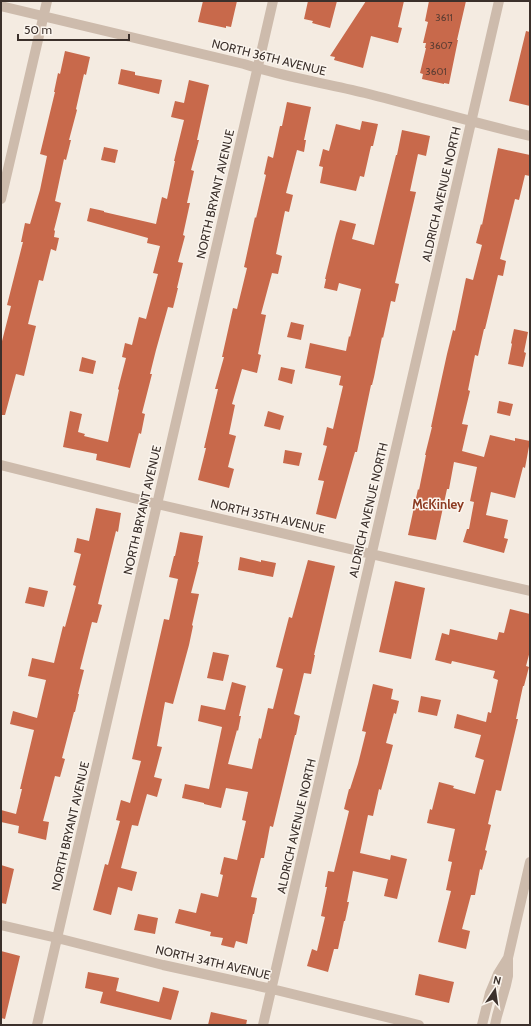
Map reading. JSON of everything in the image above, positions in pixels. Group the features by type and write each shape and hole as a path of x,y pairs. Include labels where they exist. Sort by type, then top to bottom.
{"street":[{"path":"1,199 47,1"},
{"name":"NORTH BRYANT AVENUE","path":"38,1025 273,1"},
{"name":"ALDRICH AVENUE NORTH","path":"263,1025 499,1"},
{"name":"NORTH 36TH AVENUE","path":"1,6 365,93 530,136"},
{"name":"NORTH 35TH AVENUE","path":"1,465 157,504 530,591"},
{"path":"495,1025 508,976 508,958 530,862"},
{"name":"NORTH 34TH AVENUE","path":"1,925 163,965 272,989 419,1025"},
{"path":"482,1025 490,993 498,974 508,958"}],"building":[{"path":"203,1 237,1 231,27 226,26 226,28 198,22"},
{"path":"308,1 337,1 330,28 304,19"},
{"path":"366,1 404,1 398,27 402,28 398,43 371,36 363,68 334,60 335,57 330,56"},
{"path":"429,1 466,1 449,84 422,79 423,74 420,73 426,48 426,43 423,43 428,22 425,21"},
{"path":"526,31 530,32 530,106 509,101"},
{"path":"65,51 90,57 86,75 84,74 69,140 71,140 66,160 64,159 55,201 61,203 54,230 54,237 59,238 56,251 51,249 43,281 39,280 28,324 36,326 24,376 16,374 5,415 1,415 1,345 11,306 7,305 23,242 21,242 25,223 30,224 40,190 47,156 40,154 58,73 60,74"},
{"path":"121,69 135,72 135,75 162,80 159,94 118,84"},
{"path":"189,80 209,85 197,140 199,140 191,170 194,171 187,203 190,203 183,235 185,236 178,262 183,263 173,308 168,307 156,350 150,374 152,374 142,413 145,414 141,434 139,433 130,468 96,460 97,454 63,447 70,411 82,414 78,432 85,434 84,436 108,442 118,389 126,358 122,357 125,343 132,345 139,317 146,319 158,274 153,273 160,246 147,243 148,238 87,221 90,208 156,224 162,197 167,199 184,120 171,117 175,101 184,103"},
{"path":"287,102 311,107 304,140 306,140 304,152 297,150 286,193 293,195 289,212 285,211 276,254 282,256 278,274 272,273 261,314 266,315 258,354 261,355 257,373 242,369 232,404 235,405 229,434 236,436 228,467 234,469 229,488 198,480 218,389 215,389 224,357 222,357 233,308 237,309 247,268 244,267 266,175 264,174 268,156 273,158"},
{"path":"362,121 378,124 364,177 360,176 356,191 320,183 323,167 319,166 323,149 329,151 336,124 360,130"},
{"path":"402,130 430,136 426,156 418,154 410,191 416,192 395,283 399,284 395,302 391,301 357,452 355,452 336,519 316,514 324,481 318,480 327,446 323,445 327,427 333,429 343,386 339,385 341,376 305,368 310,343 346,351 361,289 339,283 337,291 324,288 336,234 340,220 356,224 352,239 374,245"},
{"path":"104,147 118,150 115,163 101,160"},
{"path":"498,148 530,155 530,176 525,175 519,200 515,199 500,259 506,261 503,276 498,275 478,356 475,355 468,390 470,391 462,424 468,425 462,451 484,457 490,435 515,441 515,438 530,441 525,468 523,467 515,498 491,492 486,515 508,520 504,538 508,539 504,553 463,542 467,529 469,529 474,502 470,501 477,467 454,462 436,540 408,535 418,489 419,490 447,354 453,330 455,331 466,278 473,280 482,245 476,243 481,224 482,225"},
{"path":"291,322 304,325 301,340 287,337"},
{"path":"514,329 528,332 523,367 508,364"},
{"path":"82,357 96,361 93,374 79,371"},
{"path":"281,367 295,370 292,384 278,380"},
{"path":"499,401 513,404 510,416 497,413"},
{"path":"268,411 284,416 280,430 264,426"},
{"path":"285,450 302,453 299,466 283,463"},
{"path":"96,508 121,513 118,532 116,531 98,604 102,605 97,623 92,622 80,669 84,670 75,712 62,758 65,759 60,777 55,776 43,821 49,822 46,840 18,833 19,826 1,822 1,810 16,814 22,789 20,789 34,730 10,724 13,711 37,718 46,680 28,676 32,658 54,663 63,626 65,627 76,586 73,585 81,554 74,552 77,538 89,541"},
{"path":"180,532 203,536 199,562 191,593 199,594 189,645 173,704 165,702 157,746 162,747 154,777 162,779 157,797 147,794 138,826 132,825 121,868 137,872 132,891 118,887 111,915 93,910 105,864 108,865 120,821 116,820 121,800 130,803 141,761 132,759 164,619 169,620 178,579 169,577"},
{"path":"240,557 261,562 261,560 276,563 273,577 238,570"},
{"path":"308,560 335,566 311,674 304,673 294,714 300,716 273,827 270,826 264,858 261,858 251,897 257,898 247,944 236,941 234,948 221,945 223,938 210,936 211,932 175,923 179,909 196,913 201,893 218,897 223,875 220,874 224,857 237,860 246,821 242,820 248,792 226,788 221,808 182,798 185,784 209,789 222,727 198,721 201,705 225,710 232,682 246,686 239,716 241,716 238,731 237,730 228,764 252,769 268,708 273,709 283,669 276,667 289,617 292,618"},
{"path":"395,581 425,588 411,659 379,652"},
{"path":"29,587 48,591 44,607 25,603"},
{"path":"510,609 530,614 530,651 526,666 529,667 523,686 516,719 518,719 501,791 496,790 488,824 491,825 485,850 487,851 482,870 480,869 475,895 471,895 462,929 470,931 466,949 438,942 451,891 446,890 452,862 448,861 455,829 427,823 439,782 454,786 453,788 475,794 484,760 475,757 481,735 454,728 457,714 486,722 488,712 491,713 498,680 493,678 495,671 452,661 451,664 435,660 442,633 449,635 450,629 497,640 499,632 504,633"},
{"path":"213,652 229,655 223,681 207,678"},
{"path":"373,684 393,689 391,699 399,701 396,714 394,713 386,743 393,745 381,790 379,789 373,816 368,815 360,853 390,860 391,855 407,859 397,899 384,896 388,879 353,871 345,921 338,949 334,949 328,972 307,966 312,949 317,951 325,917 321,916 327,887 325,887 328,871 334,872 349,811 344,809 366,732 362,731"},
{"path":"421,696 441,700 437,716 418,712"},
{"path":"1,865 14,869 6,904 1,903"},
{"path":"138,914 158,918 155,934 134,930"},
{"path":"1,951 20,956 5,1019 1,1018"},
{"path":"88,972 119,978 116,991 159,1002 163,987 179,991 171,1020 100,1003 103,992 85,988"},
{"path":"419,974 454,982 449,1003 415,995"},
{"path":"211,1012 247,1020 246,1025 208,1025"}],"district":[{"name":"McKinley","path":"438,504"}]}
